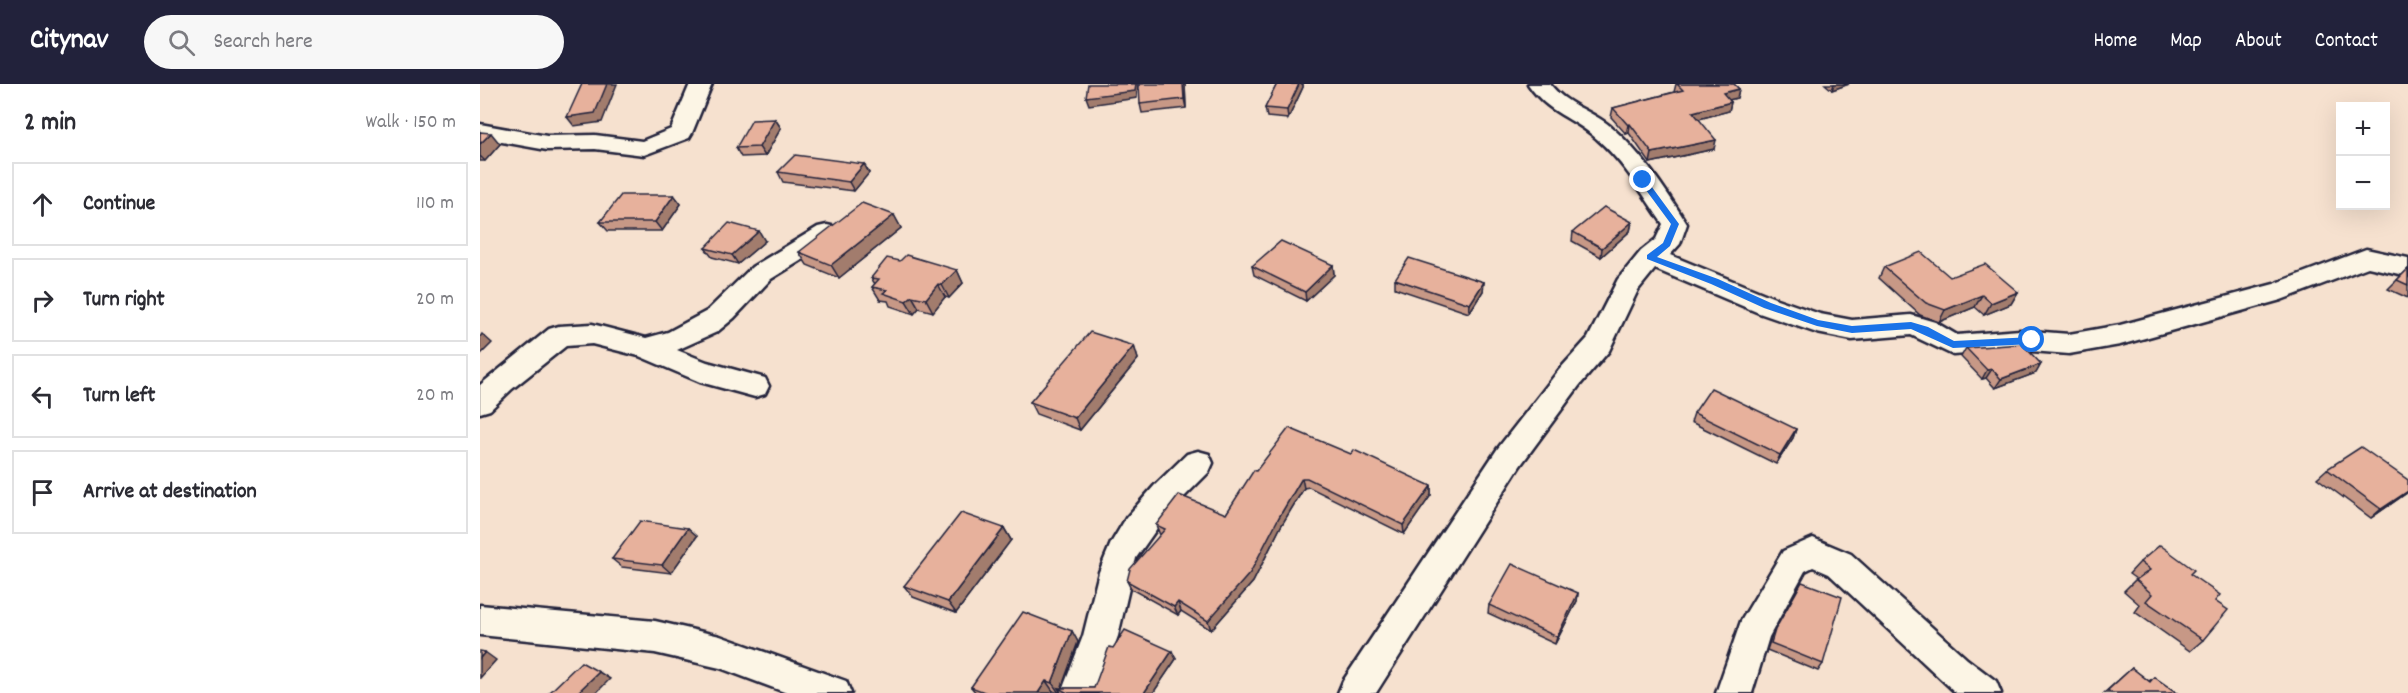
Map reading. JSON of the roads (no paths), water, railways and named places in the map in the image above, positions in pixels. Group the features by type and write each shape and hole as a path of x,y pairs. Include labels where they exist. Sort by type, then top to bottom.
{"street":[{"path":"480,131 547,143 595,142 644,148 681,133 701,84"},
{"path":"1356,693 1509,457 1569,378 1599,344 1627,286 1650,257 1667,244 1675,224 1608,136 1592,123 1565,111 1547,95 1539,84"},
{"path":"646,348 668,344 693,334 725,311 751,281 782,259 827,233"},
{"path":"1650,257 1767,306 1817,323 1852,330 1911,325 1925,329 1953,345 2020,340 2069,344 2120,335 2281,291 2366,258 2408,267"},
{"path":"480,402 502,381 559,336 592,334 646,348 700,371 755,386"},
{"path":"1079,693 1103,628 1111,581 1122,554 1141,522 1165,492 1198,463"},
{"path":"1734,693 1753,632 1794,561 1813,552 1840,564 1955,671 1983,693"},
{"path":"480,620 655,637 720,651 833,693"}]}
